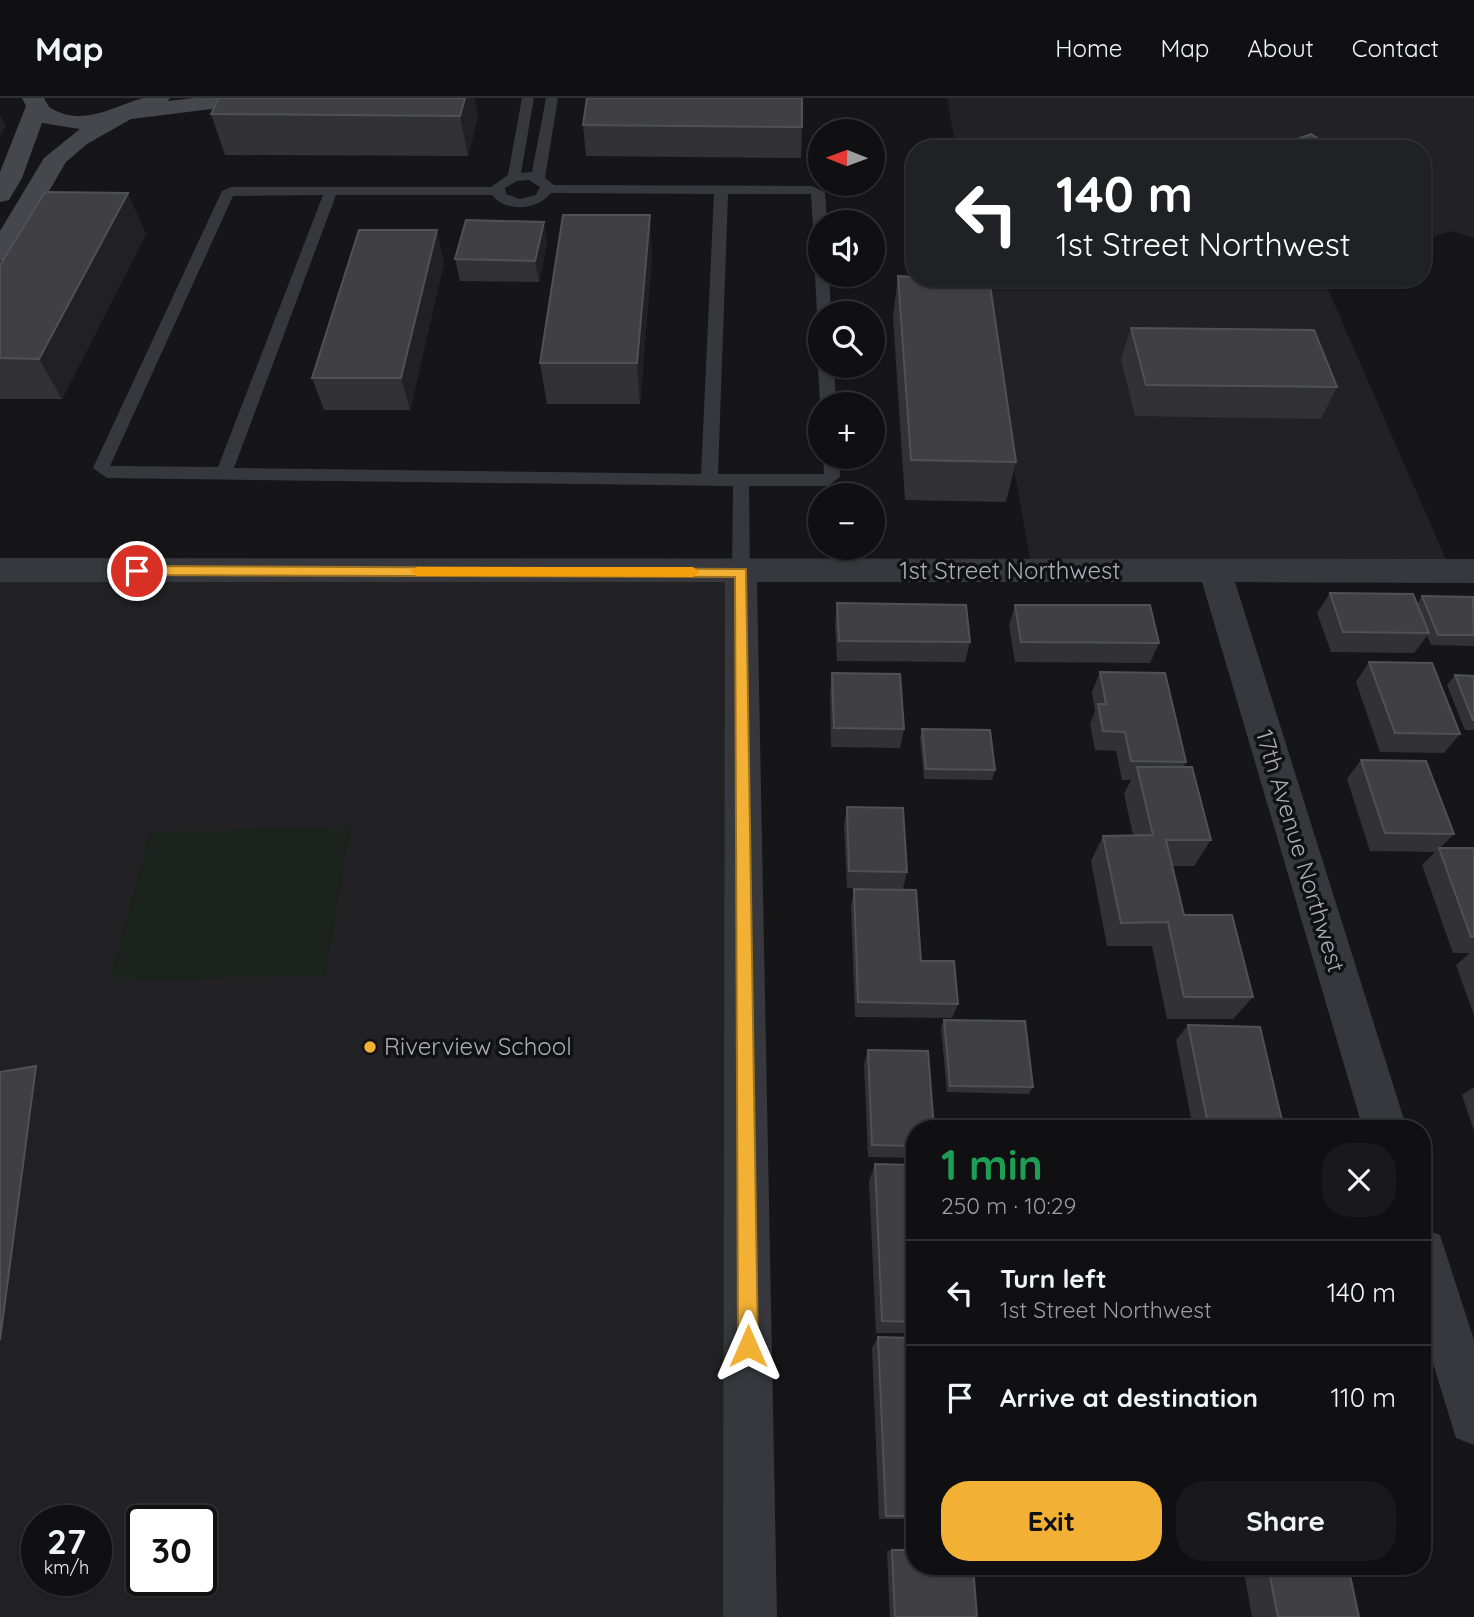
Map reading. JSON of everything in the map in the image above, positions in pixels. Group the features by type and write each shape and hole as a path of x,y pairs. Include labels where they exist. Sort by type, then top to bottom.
{"street":[{"path":"0,253 56,158 79,139 159,98"},
{"path":"30,101 42,114 66,121 124,116 244,98"},
{"path":"0,195 10,178 30,101"},
{"name":"1st Street Northwest","path":"0,570 741,572 1022,569 1473,574"},
{"path":"741,572 750,1617"},
{"name":"17th Avenue Northwest","path":"1215,572 1382,1120"},
{"path":"1431,1278 1474,1420"}],"lane":[{"path":"514,177 528,98"},
{"path":"538,178 552,98"},
{"path":"497,191 502,183 514,177 538,178 548,189"},
{"path":"497,191 503,199 517,203 534,201 548,189 811,190 818,192 819,210"},
{"path":"709,480 722,190"},
{"path":"497,191 231,191 227,194 102,468 107,472 709,480 828,480 832,477 832,469"},
{"path":"224,473 331,191"},
{"path":"741,480 741,572"}],"shaded area":[{"path":"947,98 1474,98 1474,238 1451,231 1431,237 1431,140 954,140"},
{"path":"982,287 1327,287 1451,571 1032,570"},
{"name":"Riverview School","path":"0,570 741,572 738,1617 0,1617"},
{"path":"351,826 326,975 109,982 150,832"}],"building":[{"path":"219,98 465,98 460,116 211,114"},
{"path":"587,98 802,98 802,127 583,125"},
{"path":"1311,134 1321,140 1295,140"},
{"path":"45,192 128,193 39,359 0,358 0,265"},
{"path":"563,215 650,215 637,363 540,363"},
{"path":"466,220 544,222 535,261 455,259"},
{"path":"359,230 437,230 401,378 312,378"},
{"path":"898,276 906,276 906,287 990,287 1016,462 911,460"},
{"path":"1131,328 1314,330 1337,387 1146,385"},
{"path":"1330,593 1413,594 1429,633 1343,632"},
{"path":"1422,596 1473,597 1474,635 1438,635"},
{"path":"837,603 966,605 970,642 839,641"},
{"path":"1015,605 1150,605 1159,643 1021,642"},
{"path":"1369,662 1432,663 1460,734 1395,733"},
{"path":"1100,672 1165,673 1186,762 1131,761 1125,732 1103,731 1098,704 1106,704"},
{"path":"832,673 900,674 904,729 834,728"},
{"path":"1455,675 1474,676 1474,720 1473,720"},
{"path":"922,729 990,730 995,770 926,769"},
{"path":"1361,760 1426,761 1454,834 1385,833"},
{"path":"1137,767 1192,767 1211,840 1166,840 1184,915 1232,915 1253,997 1184,997 1168,922 1121,923 1103,836 1153,835"},
{"path":"847,807 903,808 907,872 849,871"},
{"path":"1439,848 1474,848 1474,937 1471,937"},
{"path":"854,889 916,890 921,961 954,961 958,1004 858,1002"},
{"path":"944,1020 1025,1021 1033,1087 950,1086"},
{"path":"1188,1025 1260,1027 1282,1120 1207,1120"},
{"path":"868,1050 928,1051 933,1120 906,1120 906,1146 872,1145"},
{"path":"36,1066 0,1340 0,1072"},
{"path":"875,1164 906,1165 906,1322 882,1321"},
{"path":"878,1337 906,1338 906,1516 886,1516"},
{"path":"892,1550 906,1550 906,1575 974,1575 977,1617 895,1617"},
{"path":"1270,1575 1350,1575 1359,1617 1278,1617"}],"slow traffic":[{"path":"417,571 693,572"}],"place":[{"name":"Riverview School","path":"370,1047"}],"route":[{"path":"137,571 741,572 748,1346"}]}
